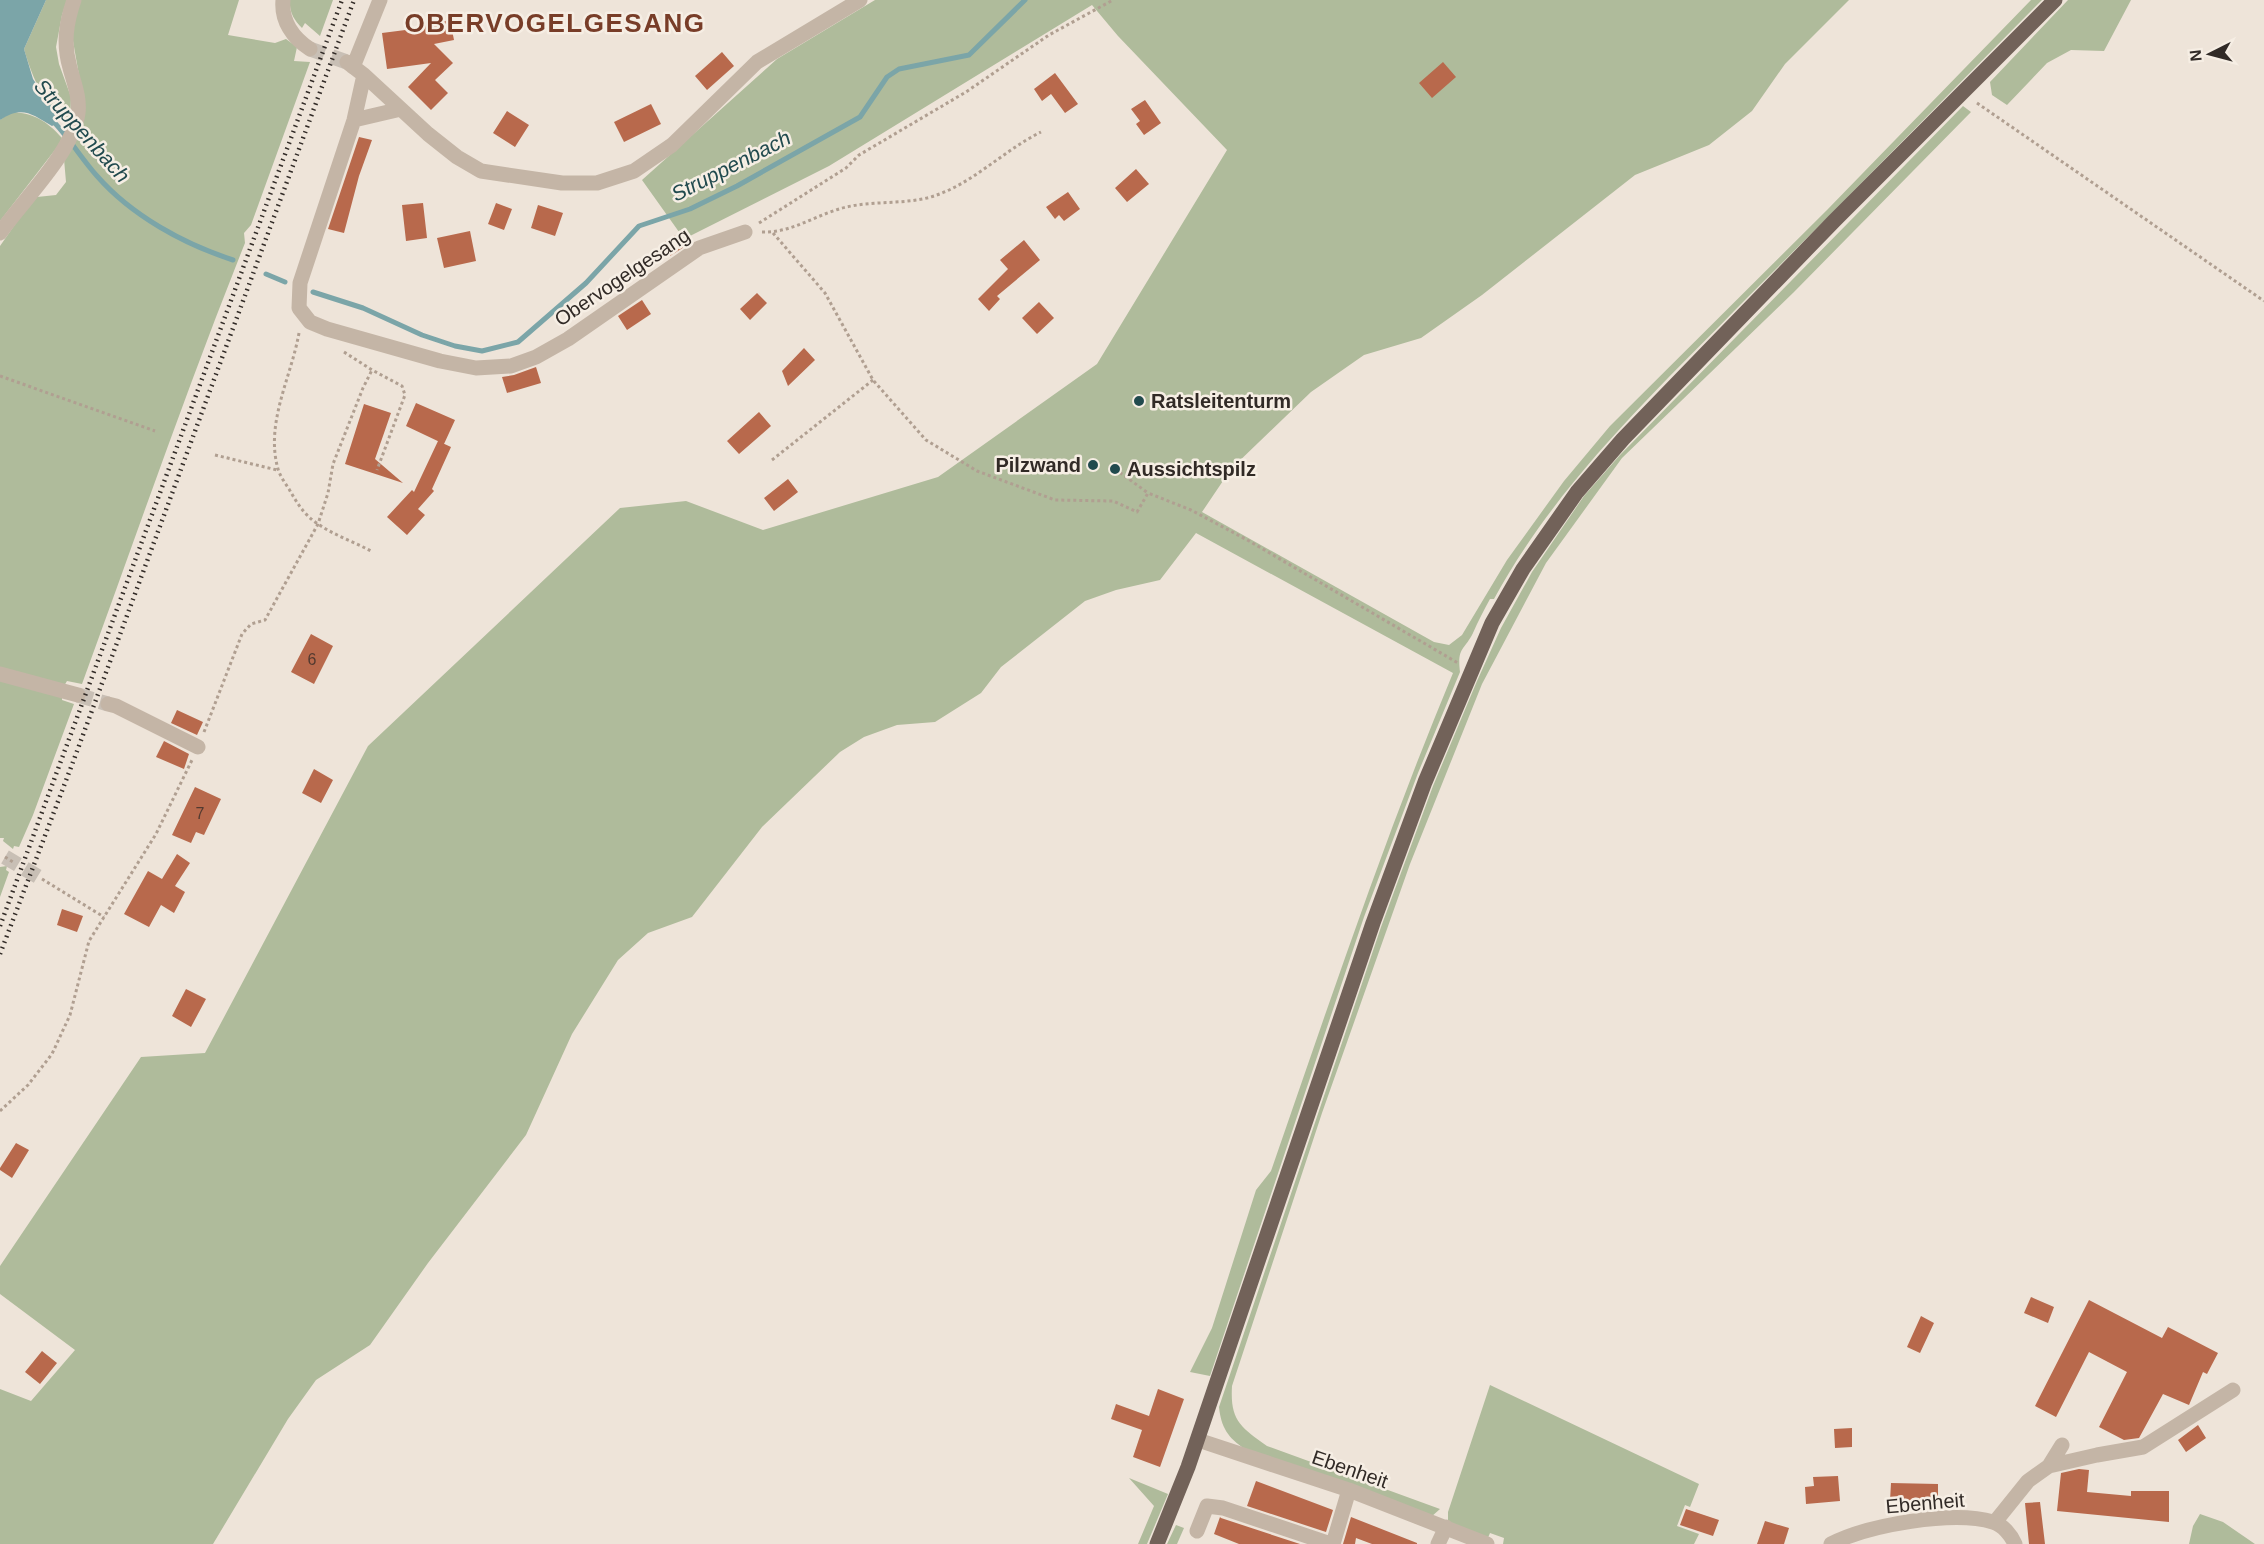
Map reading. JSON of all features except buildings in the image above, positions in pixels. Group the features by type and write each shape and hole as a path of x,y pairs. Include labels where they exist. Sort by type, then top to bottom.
{"main road":[{"path":"1157,1544 1198,1440 1373,923 1425,782 1492,623 1523,569 1576,492 1639,422 1834,221 2055,0"}],"street":[{"path":"0,233 59,156 76,124 78,103 65,45 68,17 74,0"},
{"path":"283,0 285,20 296,39 310,49"},
{"path":"299,308 300,283 354,120 355,68 380,0"},
{"path":"355,68 449,151 481,171 562,183 597,183 633,171 672,145 757,62 860,0"},
{"path":"354,120 401,109"},
{"name":"Obervogelgesang","path":"299,308 310,322 327,329 440,361 476,368 511,366 536,357 568,339 699,248 745,232"},
{"path":"0,674 78,695"},
{"path":"108,704 198,747"},
{"path":"2015,1544 2011,1535 1995,1522 2028,1481 2049,1466 2143,1447 2233,1390"},
{"name":"Ebenheit","path":"1198,1440 1349,1490 1487,1544"},
{"path":"2049,1466 2062,1444"},
{"path":"1197,1531 1207,1506 1223,1508 1332,1544 1349,1490"},
{"name":"Ebenheit","path":"1831,1544 1862,1531 1930,1520 1962,1518 1995,1522"},
{"path":"1438,1544 1446,1527"}],"path":[{"path":"745,232 846,168 859,154 966,92 1049,35 1113,0"},
{"path":"1962,93 2264,301"},
{"path":"1041,132 1010,149 966,181 927,198 846,207 804,224 773,233 825,293 873,380 926,440 977,471 1055,500 1113,501 1137,512 1148,494"},
{"path":"299,308 300,326 296,352 283,389 274,431 278,471 300,509 309,517 318,524 371,551"},
{"path":"335,347 402,386 405,395 377,470"},
{"path":"0,376 155,431"},
{"path":"772,460 873,380"},
{"path":"215,455 278,471"},
{"path":"1115,469 1148,494 1191,510 1249,541 1472,671"},
{"path":"5,857 13,862"},
{"path":"42,879 104,917"}],"green space":[{"path":"46,0 67,0 56,47 59,64 71,97 70,125 46,100 31,71 24,49"},
{"path":"80,0 239,0 228,35 275,43 286,39 297,47 294,61 310,62 251,225 244,233 245,243 182,407 82,684 67,681 64,686 0,669 0,246 37,197 56,195 66,182 64,159 80,81 73,28"},
{"path":"290,0 333,0 320,36 305,23 302,28 294,19"},
{"path":"875,0 1849,0 1785,64 1752,111 1709,145 1635,175 1482,295 1421,338 1364,355 1311,392 1231,469 1202,512 1434,642 1449,645 1462,635 1507,560 1564,481 1610,426 1827,210 2031,0 2042,0 1642,405 1577,478 1547,516 1494,599 1490,599 1460,653 1460,672 1418,773 1364,917 1210,1376 1190,1372 1212,1328 1256,1190 1271,1171 1381,858 1453,673 1196,533 1160,580 1116,590 1085,601 1001,667 981,693 935,722 897,725 864,737 840,752 762,827 692,917 648,933 618,960 572,1034 526,1135 428,1263 370,1345 316,1380 288,1419 213,1544 0,1544 0,1389 31,1401 75,1350 0,1294 0,1266 141,1057 205,1053 368,746 620,508 686,501 763,530 938,477 1097,364 1227,150 1118,36 1092,5 829,166 684,239 642,180 777,59"},
{"path":"2068,0 2131,0 2104,51 2071,50 2047,63 2007,105 1992,95 1990,82"},
{"path":"1963,106 1971,112 1794,292 1622,458 1546,563 1482,684 1410,864 1322,1113 1232,1386 1232,1398 1235,1415 1239,1422 1267,1446 1440,1509 1431,1517 1245,1449 1226,1431 1219,1407 1381,927 1433,786 1501,628 1532,572 1584,496 1620,455"},
{"path":"11,112 27,114 40,119 62,138 0,221 0,120"},
{"path":"0,679 62,695 62,700 74,704 33,815 19,847 14,846 13,849 3,841 4,838 0,838"},
{"path":"7,866 6,870 9,872 0,897 0,867"},
{"path":"1490,1385 1699,1484 1690,1507 1685,1505 1677,1526 1699,1534 1694,1544 1503,1544 1504,1538 1490,1533 1487,1540 1448,1523 1448,1512"},
{"path":"1129,1478 1168,1494 1147,1544 1138,1544 1154,1506"},
{"path":"2200,1514 2223,1522 2255,1544 2189,1544 2193,1526"},
{"path":"1176,1525 1184,1528 1177,1544 1167,1544"}],"water":[{"path":"0,0 46,0 24,49 33,79 58,116 56,124 52,126 33,115 21,112 8,115 0,120"}],"waterway":[{"name":"Struppenbach","path":"313,292 363,308 422,335 455,346 482,351 518,342 586,283 639,226 690,209 737,186 860,117 887,77 899,69 969,55 1025,0"},
{"name":"Struppenbach","path":"51,119 97,176 126,204 178,237 233,260"},
{"name":"Struppenbach","path":"266,274 285,282"}],"tunnel":[{"path":"310,49 347,62"},
{"path":"78,695 108,704"},
{"path":"5,857 42,879"}],"railway":[{"path":"0,926 342,0"},
{"path":"0,954 354,0"}],"place":[{"name":"Ratsleitenturm","path":"1139,401"},
{"name":"Pilzwand","path":"1093,465"},
{"name":"Aussichtspilz","path":"1115,469"}],"district":[{"name":"OBERVOGELGESANG","path":"555,23"}]}
